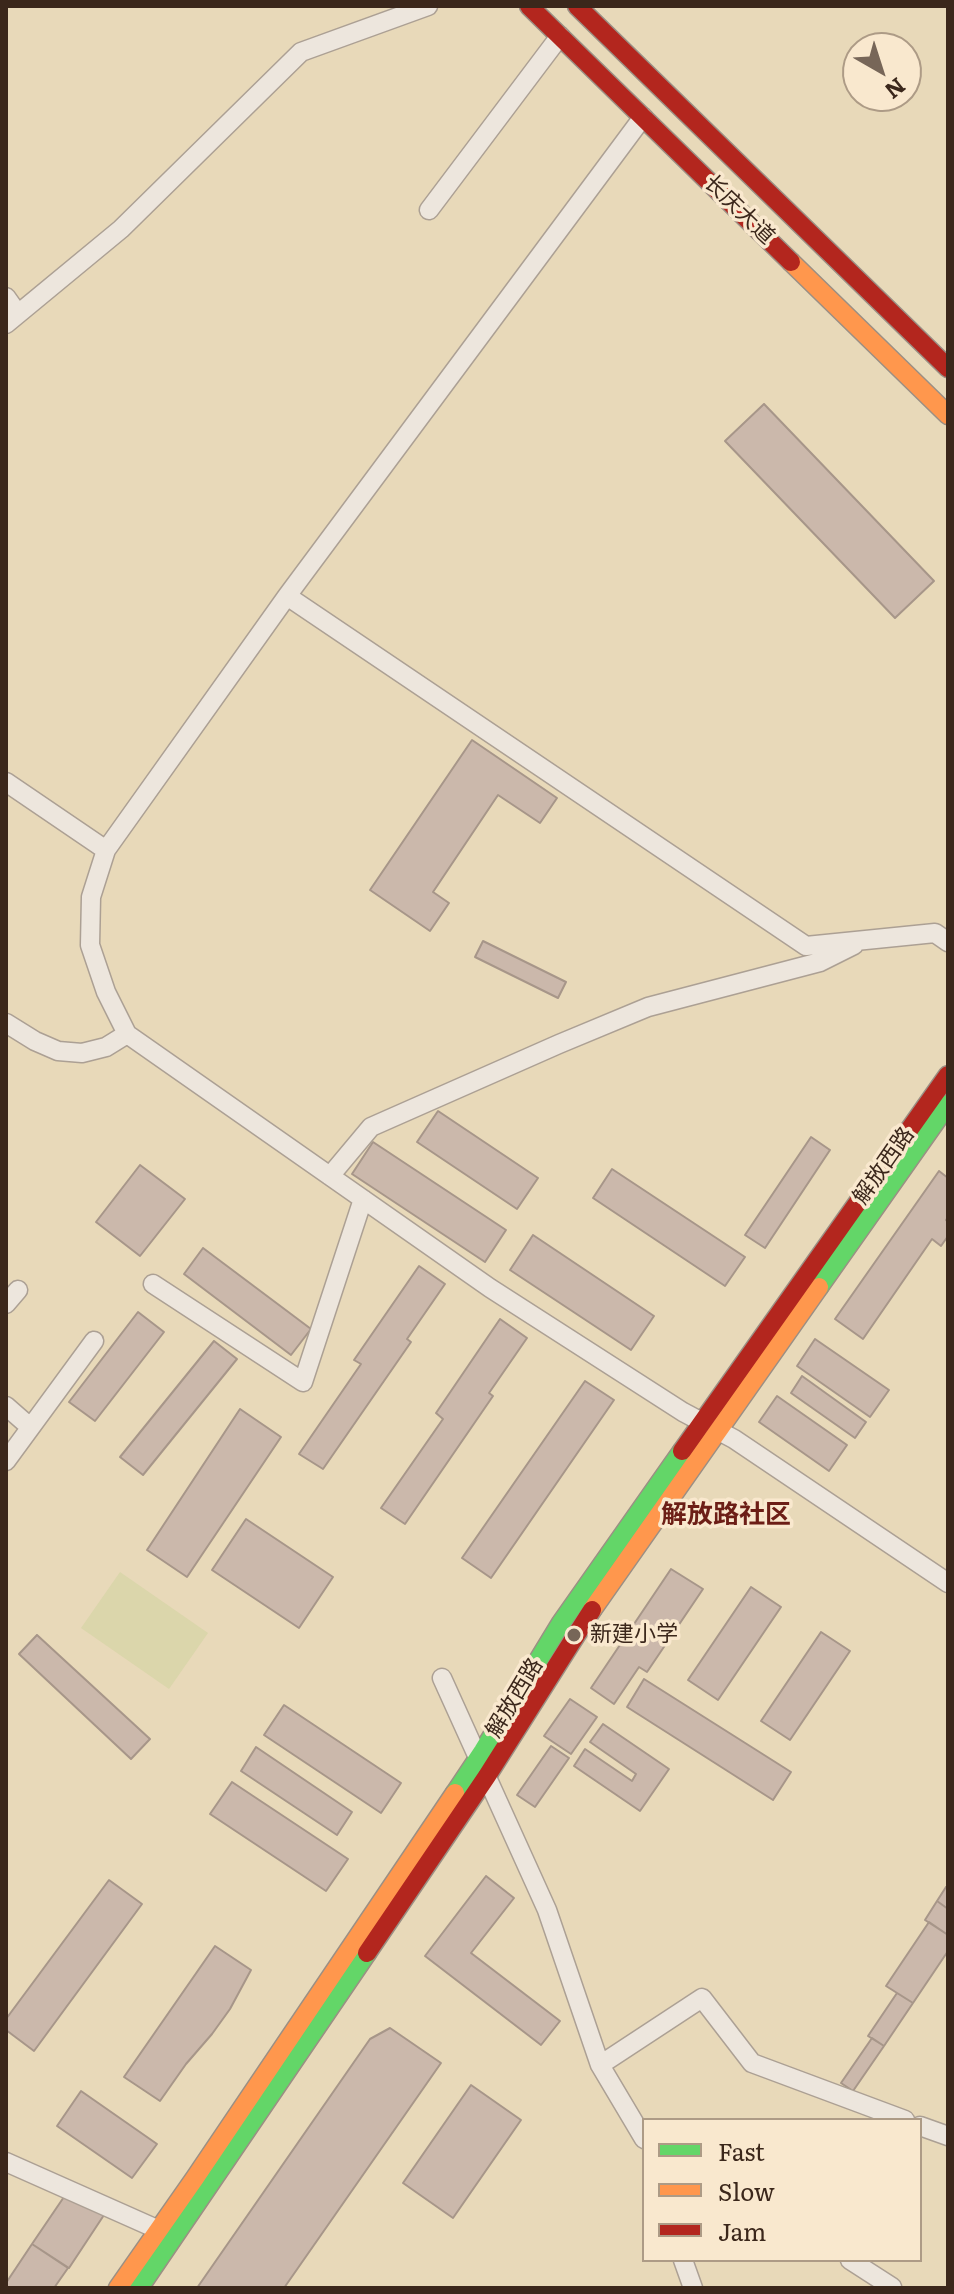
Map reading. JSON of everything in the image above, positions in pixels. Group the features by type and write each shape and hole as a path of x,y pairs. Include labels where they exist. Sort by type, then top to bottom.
{"street":[{"path":"6,297 12,319 121,229 301,52 428,6"},
{"name":"长庆大道","path":"529,6 948,415"},
{"name":"长庆大道","path":"577,6 948,368"},
{"path":"429,210 560,36"},
{"path":"643,117 287,596 106,850 91,897 90,945 106,992 127,1034 490,1288 670,1404 734,1439 948,1583"},
{"path":"287,596 806,946 935,933 948,942"},
{"path":"6,782 106,850"},
{"path":"330,1176 371,1127 648,1007 820,962 864,939"},
{"path":"6,1023 58,1051 82,1053 106,1047 127,1034"},
{"name":"解放西路","path":"118,2288 167,2234 487,1776 574,1635 710,1427 948,1075"},
{"name":"解放西路","path":"139,2288 167,2234 478,1758 561,1623 948,1104"},
{"path":"153,1284 303,1382 363,1199"},
{"path":"6,1461 94,1341"},
{"path":"6,1406 30,1427"},
{"path":"442,1678 547,1910 600,2065 642,2136"},
{"path":"600,2065 702,1998 752,2063 900,2118"},
{"path":"922,2127 948,2136"},
{"path":"6,2162 167,2234"},
{"path":"684,2262 693,2288"},
{"path":"853,2262 892,2287"}],"shaded area":[{"path":"6,6 948,6 948,2288 6,2288"},
{"path":"120,1572 208,1633 169,1689 81,1628"}],"building":[{"path":"764,404 934,581 895,618 725,441"},
{"path":"472,740 557,798 540,823 498,795 433,892 449,903 430,931 370,890"},
{"path":"483,941 566,982 558,998 475,957"},
{"path":"438,1111 538,1178 517,1209 417,1142"},
{"path":"811,1137 830,1150 765,1248 745,1235"},
{"path":"373,1142 506,1230 485,1262 352,1174"},
{"path":"140,1165 185,1199 140,1256 96,1222"},
{"path":"612,1169 745,1257 725,1286 593,1198"},
{"path":"939,1171 948,1178 948,1236 941,1246 932,1239 863,1339 835,1319"},
{"path":"533,1235 654,1316 631,1350 510,1270"},
{"path":"203,1248 311,1329 291,1355 184,1274"},
{"path":"419,1266 445,1284 407,1339 411,1342 323,1469 299,1454 361,1364 354,1360"},
{"path":"138,1312 164,1332 95,1421 69,1402"},
{"path":"500,1319 527,1338 489,1393 493,1396 405,1524 381,1508 443,1419 436,1413"},
{"path":"815,1339 889,1390 870,1417 797,1366"},
{"path":"214,1341 237,1359 143,1475 120,1457"},
{"path":"802,1376 866,1422 855,1438 791,1393"},
{"path":"585,1381 614,1400 491,1578 462,1558"},
{"path":"777,1396 847,1445 829,1471 759,1422"},
{"path":"240,1409 281,1437 187,1577 147,1550"},
{"path":"246,1519 333,1577 299,1628 212,1570"},
{"path":"671,1569 703,1589 647,1672 639,1667 614,1704 591,1688"},
{"path":"751,1587 781,1607 718,1700 688,1680"},
{"path":"821,1632 850,1651 790,1740 761,1721"},
{"path":"37,1635 150,1739 131,1759 19,1654"},
{"path":"644,1679 791,1772 773,1800 627,1707"},
{"path":"570,1699 597,1717 571,1754 544,1736"},
{"path":"284,1705 401,1783 381,1813 264,1735"},
{"path":"603,1724 669,1769 640,1811 574,1766 585,1749 632,1781 636,1774 590,1742"},
{"path":"551,1746 569,1758 535,1807 517,1795"},
{"path":"256,1747 352,1812 337,1835 241,1771"},
{"path":"232,1782 348,1859 326,1891 210,1814"},
{"path":"486,1876 514,1898 471,1953 560,2021 541,2045 425,1956"},
{"path":"109,1880 142,1904 34,2051 6,2030 6,2019"},
{"path":"946,1887 948,1889 948,1909 937,1901"},
{"path":"937,1901 948,1909 948,1935 925,1920"},
{"path":"929,1922 948,1935 948,1951 913,2003 886,1986"},
{"path":"215,1946 251,1970 230,2009 160,2101 124,2077"},
{"path":"897,1993 913,2003 884,2046 868,2036"},
{"path":"390,2028 441,2063 284,2288 197,2288 370,2039"},
{"path":"872,2038 884,2046 853,2091 841,2083"},
{"path":"471,2085 521,2120 453,2218 403,2183"},
{"path":"81,2091 157,2144 132,2178 57,2126"},
{"path":"68,2191 104,2215 69,2268 32,2244"},
{"path":"32,2244 68,2268 54,2288 6,2288 6,2283"}],"traffic: fast":[{"path":"819,1287 948,1104"},
{"path":"455,1793 561,1623 682,1451"},
{"path":"139,2288 367,1953"}],"traffic: slow":[{"path":"791,262 948,415"},
{"path":"592,1610 819,1287"},
{"path":"118,2288 455,1793"}],"traffic: jam":[{"path":"529,6 791,262"},
{"path":"577,6 948,368"},
{"path":"682,1451 948,1075"},
{"path":"367,1953 487,1776 592,1610"}],"place":[{"name":"新建小学","path":"574,1635"}],"district":[{"name":"解放路社区","path":"726,1515"}]}
